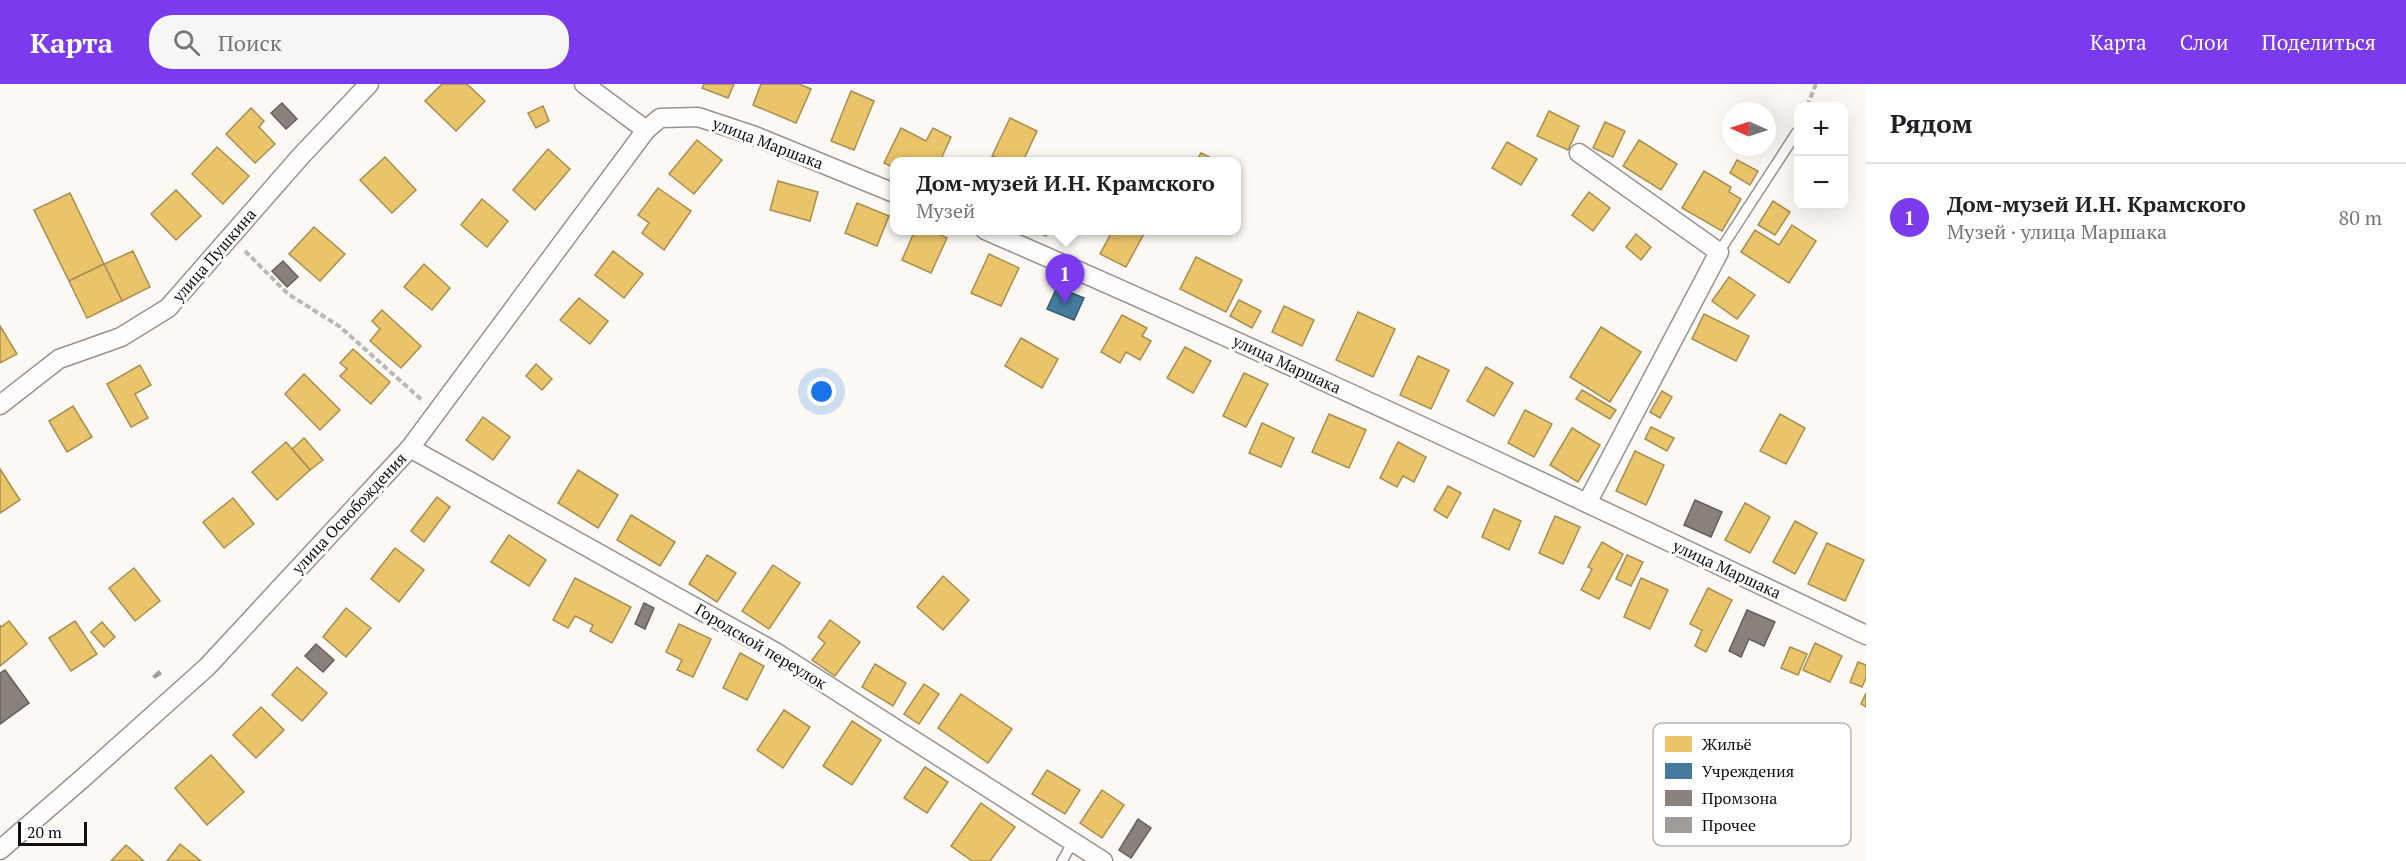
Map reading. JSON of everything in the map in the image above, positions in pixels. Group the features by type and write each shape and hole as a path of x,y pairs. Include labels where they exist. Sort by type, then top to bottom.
{"street":[{"name":"улица Пушкина","path":"0,405 59,359 121,337 168,308 300,158 369,84"},
{"path":"584,84 646,130"},
{"name":"улица Маршака","path":"646,130 660,118 698,117 755,135 890,191"},
{"name":"улица Освобождения","path":"0,850 207,667 410,448 646,130"},
{"path":"1580,153 1719,252 1587,502"},
{"name":"улица Маршака","path":"994,235 1175,312 1587,502 1866,635"},
{"name":"Городской переулок","path":"410,448 777,652 1103,861"}],"lane":[{"path":"1719,252 1794,137"},
{"path":"1062,861 1073,842"}],"path":[{"path":"1809,102 1816,84"},
{"path":"231,237 288,294 339,326 436,413"}],"building: Жильё":[{"path":"442,84 467,84 485,101 456,131 425,101"},
{"path":"704,84 734,84 728,98 702,88"},
{"path":"761,84 799,84 811,89 796,123 753,105"},
{"path":"851,91 874,101 854,150 831,141"},
{"path":"543,106 549,121 536,128 528,113"},
{"path":"251,108 264,121 259,127 275,144 255,163 226,134"},
{"path":"1549,111 1579,126 1568,150 1537,136"},
{"path":"1010,118 1037,131 1025,157 992,156"},
{"path":"1605,122 1625,131 1613,157 1593,148"},
{"path":"901,128 926,141 933,128 951,137 942,157 890,157 890,166 884,163"},
{"path":"697,140 722,160 694,194 669,174"},
{"path":"1639,140 1677,164 1661,190 1623,166"},
{"path":"1507,142 1537,159 1521,185 1492,168"},
{"path":"217,147 249,176 223,204 192,174"},
{"path":"548,149 570,169 535,210 513,190"},
{"path":"385,157 416,190 392,213 360,180"},
{"path":"1737,160 1758,171 1750,185 1730,173"},
{"path":"1704,171 1731,187 1729,192 1741,199 1722,231 1682,208"},
{"path":"778,181 818,192 810,221 770,210"},
{"path":"658,188 691,211 664,250 642,233 649,223 638,215"},
{"path":"176,190 201,216 176,240 151,214"},
{"path":"1589,192 1610,208 1593,231 1572,215"},
{"path":"70,193 104,264 69,281 34,210"},
{"path":"482,199 508,221 487,247 461,225"},
{"path":"1773,201 1790,212 1775,235 1758,225"},
{"path":"857,203 889,216 877,246 845,233"},
{"path":"1792,225 1816,241 1789,283 1741,252 1755,230 1779,245"},
{"path":"314,227 345,254 320,281 289,254"},
{"path":"1636,234 1651,247 1641,260 1626,247"},
{"path":"913,235 941,235 947,238 931,273 902,260"},
{"path":"1110,235 1143,235 1126,267 1100,254"},
{"path":"133,251 150,287 122,301 104,264"},
{"path":"613,251 643,274 624,298 595,275"},
{"path":"989,254 1019,268 1001,306 971,293"},
{"path":"1196,257 1242,280 1226,312 1180,289"},
{"path":"104,264 122,301 87,318 69,281"},
{"path":"424,264 450,288 432,310 404,287"},
{"path":"1729,277 1755,295 1737,319 1712,301"},
{"path":"579,298 608,321 590,344 560,320"},
{"path":"1239,300 1261,311 1252,328 1230,316"},
{"path":"1284,306 1314,320 1302,346 1272,332"},
{"path":"382,310 421,346 401,368 370,341 380,329 372,321"},
{"path":"1358,312 1395,329 1373,377 1336,360"},
{"path":"1704,314 1749,336 1736,361 1692,339"},
{"path":"1122,315 1147,328 1142,336 1151,341 1140,360 1126,352 1120,363 1101,352"},
{"path":"0,326 17,354 0,363"},
{"path":"1601,327 1641,352 1610,402 1570,377"},
{"path":"1021,338 1058,359 1042,388 1005,366"},
{"path":"1185,347 1211,361 1193,393 1167,378"},
{"path":"353,349 390,382 371,404 340,376 347,369 340,363"},
{"path":"1418,356 1449,370 1431,409 1400,395"},
{"path":"536,364 552,379 542,390 526,376"},
{"path":"140,365 151,385 135,394 148,418 131,427 107,384"},
{"path":"1486,367 1513,383 1494,416 1467,401"},
{"path":"1244,373 1268,384 1246,427 1223,416"},
{"path":"304,374 340,410 320,430 285,394"},
{"path":"1582,390 1616,410 1610,419 1576,399"},
{"path":"1662,391 1672,397 1660,418 1650,412"},
{"path":"73,406 92,437 67,452 49,421"},
{"path":"1525,410 1552,424 1534,457 1508,443"},
{"path":"1329,414 1366,430 1349,468 1312,452"},
{"path":"1780,414 1805,428 1786,464 1760,451"},
{"path":"483,417 510,437 493,460 466,440"},
{"path":"1262,423 1294,438 1281,467 1249,453"},
{"path":"1651,427 1674,438 1667,451 1645,439"},
{"path":"1572,428 1600,445 1578,482 1550,465"},
{"path":"304,438 323,460 310,470 292,449"},
{"path":"286,442 310,470 277,500 252,472"},
{"path":"1398,442 1426,457 1414,482 1403,476 1397,487 1380,478"},
{"path":"1635,451 1664,465 1646,505 1616,491"},
{"path":"0,469 20,500 0,513"},
{"path":"578,470 618,495 598,528 558,503"},
{"path":"1448,486 1461,493 1447,518 1434,510"},
{"path":"437,497 450,507 424,542 411,531"},
{"path":"233,498 254,524 224,548 203,522"},
{"path":"1745,503 1770,517 1750,553 1725,540"},
{"path":"1494,509 1521,521 1509,550 1482,537"},
{"path":"631,515 675,542 660,566 617,540"},
{"path":"1555,516 1580,527 1563,564 1539,553"},
{"path":"1795,521 1817,533 1795,574 1773,562"},
{"path":"509,535 546,560 529,586 491,562"},
{"path":"1602,542 1623,554 1599,599 1581,590 1592,569 1588,567"},
{"path":"1827,543 1864,560 1845,601 1808,584"},
{"path":"395,548 424,570 399,602 371,579"},
{"path":"707,555 736,573 717,602 689,584"},
{"path":"1627,555 1643,562 1631,586 1616,579"},
{"path":"773,565 800,583 769,629 742,611"},
{"path":"134,568 160,601 135,621 109,588"},
{"path":"943,576 969,600 943,630 917,607"},
{"path":"575,578 631,607 612,643 590,631 593,625 575,616 568,628 553,620"},
{"path":"1641,578 1668,590 1650,629 1624,617"},
{"path":"1708,588 1732,600 1706,652 1695,646 1702,630 1690,624"},
{"path":"346,608 371,628 346,657 323,637"},
{"path":"830,620 860,642 835,676 812,660 825,643 818,637"},
{"path":"9,621 27,644 0,666 0,625 1,627"},
{"path":"75,621 97,654 71,671 49,638"},
{"path":"102,622 115,637 104,647 91,632"},
{"path":"679,624 711,639 693,677 677,670 682,660 666,652"},
{"path":"1815,643 1842,656 1830,682 1803,670"},
{"path":"1790,647 1807,654 1798,675 1781,668"},
{"path":"740,653 764,666 747,700 723,688"},
{"path":"1858,662 1866,665 1866,678 1862,687 1850,682"},
{"path":"875,664 906,683 893,706 862,687"},
{"path":"297,667 327,693 302,721 272,695"},
{"path":"924,684 939,694 919,724 904,714"},
{"path":"1866,693 1866,707 1861,704"},
{"path":"961,694 1012,729 988,763 938,728"},
{"path":"261,707 284,730 256,758 233,735"},
{"path":"784,710 810,727 783,768 757,750"},
{"path":"852,721 881,740 852,785 823,766"},
{"path":"211,755 244,792 207,825 175,788"},
{"path":"925,767 948,782 927,813 904,798"},
{"path":"1047,770 1080,790 1065,814 1032,794"},
{"path":"1102,790 1124,805 1102,838 1080,823"},
{"path":"981,803 1015,827 990,861 972,861 951,846"},
{"path":"180,844 201,861 167,861"},
{"path":"126,845 144,861 111,861"}],"building: Учреждения":[{"path":"1057,287 1084,298 1074,320 1047,309"}],"building: Промзона":[{"path":"282,103 297,119 286,129 271,113"},
{"path":"283,261 298,277 287,287 272,271"},
{"path":"1695,500 1722,512 1711,537 1684,525"},
{"path":"644,603 654,608 645,629 635,624"},
{"path":"1747,610 1775,622 1764,646 1749,639 1741,657 1729,651"},
{"path":"316,644 334,660 323,672 305,656"},
{"path":"5,670 29,703 0,724 0,673"},
{"path":"1138,819 1151,828 1131,858 1119,850"}],"building: Прочее":[{"path":"159,670 162,674 155,679 152,676"}],"place":[{"name":"Дом-музей И.Н. Крамского","path":"1065,304"}]}
